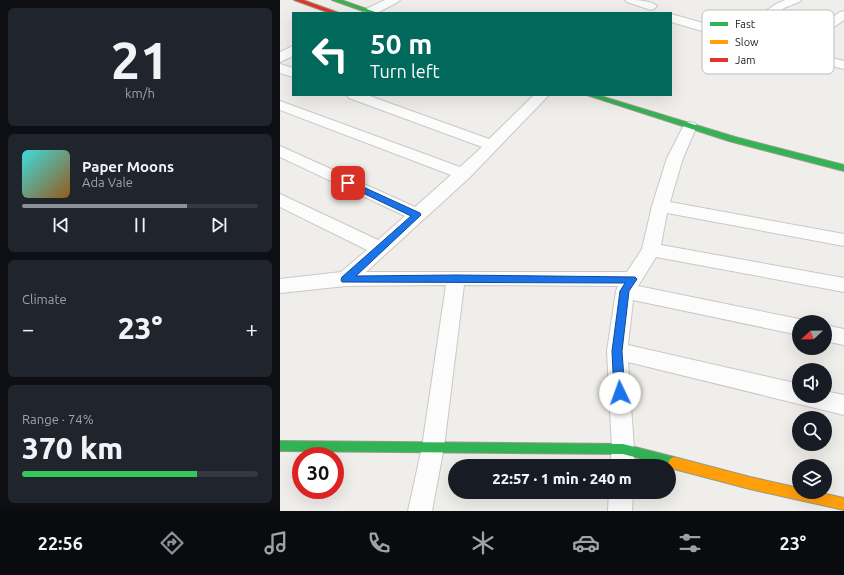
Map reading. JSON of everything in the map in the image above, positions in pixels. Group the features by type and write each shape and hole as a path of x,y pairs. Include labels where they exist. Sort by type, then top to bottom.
{"street":[{"path":"297,0 333,12"},
{"path":"335,0 373,12 394,0"},
{"path":"631,0 650,9"},
{"path":"774,10 795,0"},
{"path":"834,22 844,15"},
{"path":"672,18 702,26"},
{"path":"280,58 292,51"},
{"path":"834,63 844,65"},
{"path":"280,68 292,73"},
{"path":"357,96 492,145"},
{"path":"346,280 463,174 541,96"},
{"path":"593,96 732,139 844,168"},
{"path":"280,105 463,174"},
{"path":"622,457 617,351 628,285 651,250 660,206 675,158 690,126"},
{"path":"798,147 821,152"},
{"path":"280,151 417,215"},
{"path":"280,200 380,249"},
{"path":"660,206 844,240"},
{"path":"651,250 844,285"},
{"path":"420,511 433,448 456,278"},
{"path":"280,286 346,280 456,278 628,285 792,325"},
{"path":"832,334 844,337"},
{"path":"617,351 792,392"},
{"path":"832,402 844,405"},
{"path":"280,446 433,448 622,457 844,504"},
{"path":"620,511 621,499"}],"traffic: fast":[{"path":"335,0 372,12"},
{"path":"593,96 732,139 844,168"},
{"path":"280,446 623,449 659,459"}],"traffic: slow":[{"path":"676,464 750,483 844,504"}],"traffic: jam":[{"path":"297,0 333,12"}],"route":[{"path":"348,183 417,215 346,280 456,278 632,279 625,291 617,351 620,393"}]}
